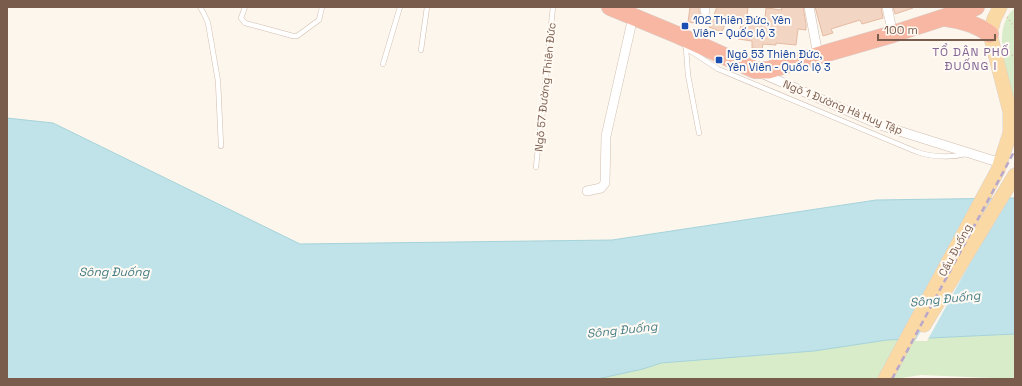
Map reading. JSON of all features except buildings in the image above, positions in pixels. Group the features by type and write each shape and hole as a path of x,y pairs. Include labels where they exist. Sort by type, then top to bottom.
{"highway":[{"path":"610,7 683,42 755,70 768,70 894,34 976,7"},
{"path":"944,18 971,23 990,34"}],"main road":[{"path":"990,34 994,19 1003,11"},
{"name":"Cầu Đuống","path":"885,379 1001,163 1010,133 1010,112 990,34"},
{"name":"Cầu Đuống","path":"894,379 899,367 1015,175"}],"street":[{"path":"809,7 818,55"},
{"path":"886,7 894,34"},
{"path":"587,191 601,188 605,183 607,133 633,17"},
{"name":"Ngõ 1 Đường Hà Huy Tập","path":"755,70 880,125 1001,163"}],"lane":[{"path":"200,7 208,23 218,81 221,146"},
{"path":"245,7 241,18 245,23 293,36 297,36 319,20 322,7"},
{"path":"383,64 400,7"},
{"path":"421,50 426,7"},
{"name":"Ngõ 57 Đường Thiên Đức","path":"536,167 553,7"},
{"path":"683,42 699,134"},
{"path":"683,42 718,70 917,152 931,156 945,157 969,153"}],"path":[{"path":"1003,11 1015,28"}],"green space":[{"path":"1015,8 1015,101 1005,66 1002,40 1003,27 1007,17"},
{"path":"1015,334 1015,379 921,375 895,379 597,379 643,369 661,363 814,351 887,340"}],"water":[{"name":"Sông Đuống","path":"7,118 53,123 300,244 612,240 876,200 1015,198 1015,334 887,340 814,351 661,363 643,369 597,379 7,379"}],"pier":[{"path":"1005,196 1007,196 927,341 915,341"}],"railway":[{"path":"892,379 1015,150"}],"place":[{"name":"102 Thiên Đức, Yên Viên - Quốc lộ 3","path":"685,26"},
{"name":"Ngõ 53 Thiên Đức, Yên Viên - Quốc lộ 3","path":"719,60"}],"district":[{"name":"TỔ DÂN PHỐ ĐUỐNG I","path":"971,59"}]}
